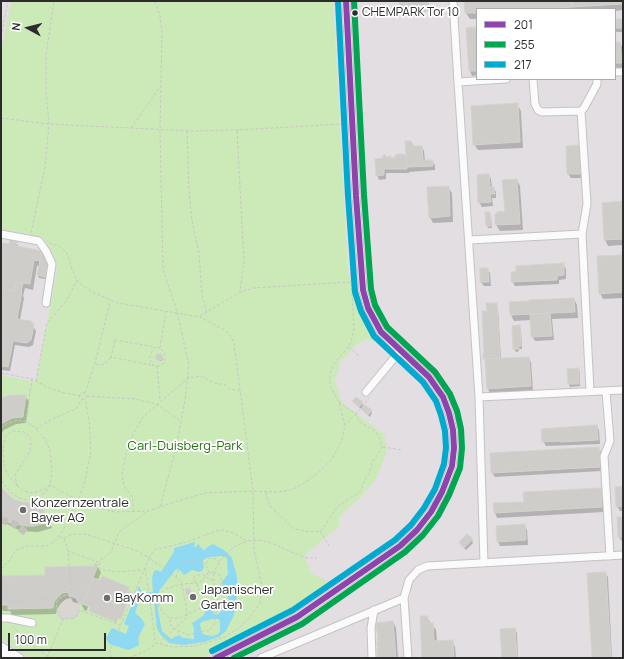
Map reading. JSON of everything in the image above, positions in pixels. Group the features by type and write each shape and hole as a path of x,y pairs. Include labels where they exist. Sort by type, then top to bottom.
{"street":[{"path":"216,658 297,617 391,552 417,530 437,502 447,479 452,461 454,439 452,422 445,401 434,383 382,332 372,316 365,299 362,281 346,1"},
{"path":"454,1 479,397 484,563"},
{"path":"458,82 490,80"},
{"path":"533,80 535,104 538,110 542,112 581,110 584,108 597,84 597,80"},
{"path":"581,110 587,204 582,234 590,392"},
{"path":"1,234 39,240 52,264 46,303"},
{"path":"469,240 582,234"},
{"path":"368,394 400,351"},
{"path":"479,397 623,390"},
{"path":"606,391 610,441 604,456 610,556"},
{"path":"408,658 404,598 409,580 418,570 427,566 623,556"},
{"path":"261,658 404,598"},
{"path":"372,658 371,628 374,610"},
{"path":"5,618 32,623"},
{"path":"1,646 20,658"},
{"path":"1,651 9,658"}],"path":[{"path":"1,37 8,1"},
{"path":"30,239 45,167 49,124 46,55 54,1"},
{"path":"155,1 160,16 162,32 160,130 163,269 177,312 189,365 185,400 176,448 160,507"},
{"path":"335,1 354,329 353,339 349,347 333,365 330,373 330,386 339,402 345,425"},
{"path":"354,1 370,277 362,281"},
{"path":"131,128 161,86"},
{"path":"1,118 49,124 187,131 237,130 343,124"},
{"path":"237,130 244,261 240,292"},
{"path":"187,131 189,192 192,221 199,254 202,295 207,313"},
{"path":"39,240 55,244 63,249 68,255 77,280 86,289 110,301 200,317 224,329 231,336 234,347 253,491 254,556 262,586 258,606 239,628 225,637 195,646 172,647 157,643 144,652 128,658"},
{"path":"36,381 47,323 65,303 77,280"},
{"path":"200,317 240,292 254,288 351,282"},
{"path":"80,396 82,393 85,393 95,363 110,301"},
{"path":"160,348 166,310"},
{"path":"95,363 100,365 105,364 111,357 115,340 160,348 165,355 165,360 163,364 157,366 111,357"},
{"path":"151,365 150,355 155,347"},
{"path":"349,347 359,356"},
{"path":"157,366 160,401"},
{"path":"1,373 32,379 61,392 80,396 82,399"},
{"path":"134,512 132,496 124,486 122,480 126,454 133,434 143,417 188,378 201,376 214,383 226,385 240,391"},
{"path":"26,422 32,379"},
{"path":"50,485 78,501 105,511 134,512 148,511 206,493 253,491 277,492 291,490 316,475 331,460 339,446 345,425 356,414 368,394"},
{"path":"87,396 135,399 157,404 181,422"},
{"path":"1,568 10,560 16,550 28,546 46,546 54,542 59,536 78,501 87,476 91,451 90,425 85,399 87,396"},
{"path":"36,429 52,419 76,409 82,399"},
{"path":"267,492 266,496 270,506 290,526 304,532 312,532 320,531 338,506 361,491 364,480 369,474 372,463 378,456 382,447 376,432 359,421 356,414 339,402"},
{"path":"1,428 6,424 18,420 26,422 36,429 44,438 50,450 52,472 50,485 46,492 34,499 25,500 19,498 10,492 1,480"},
{"path":"17,486 17,470 27,456 31,446 30,437 24,432 13,431 5,438 3,453 5,468 8,475 17,486 24,491 34,493 44,490 50,485"},
{"path":"382,447 402,450"},
{"path":"98,562 111,552 119,532 148,511"},
{"path":"112,658 110,652 120,625 143,570 154,550 187,542 219,530 230,531 246,541"},
{"path":"320,531 329,546"},
{"path":"59,536 64,538 72,534 85,534 115,543 134,550 149,558 176,577 182,584 187,614 185,620 160,643"},
{"path":"63,619 58,612 56,605 60,598 70,593 68,551 64,538"},
{"path":"170,618 170,624 174,629 184,634 210,630 215,621 214,614 218,598 214,580 214,572 219,562 235,546 246,541 262,540 277,544 303,557 317,558"},
{"path":"68,551 98,562"},
{"path":"217,606 202,607 180,618 170,618 163,613 160,608 160,602 162,592 165,588 202,581 208,573 206,564 210,558 214,558 219,562"},
{"path":"176,577 180,565 185,560 192,560 206,564"},
{"path":"98,562 100,563 99,568 104,570 117,572 143,570"},
{"path":"145,568 155,640 157,643"},
{"path":"208,573 214,572 220,575 221,592 227,604 214,614"},
{"path":"185,598 198,594 199,588 194,577 196,575 206,576 209,579 214,580"},
{"path":"1,582 6,584 4,587 1,587"},
{"path":"1,594 5,599 19,603 28,600 36,593 45,599 48,598 56,589 70,586"},
{"path":"63,619 66,620 74,618 80,610 120,625"},
{"path":"5,618 31,645 47,657 51,658"},
{"path":"47,657 63,619"}],"shaded area":[{"path":"1,1 623,1 623,658 1,658"},
{"path":"65,596 72,596 76,598 80,605 79,615 74,619 62,620 56,610 58,609 60,600"}],"green space":[{"name":"Carl-Duisberg-Park","path":"11,1 333,1 348,275 356,284 369,322 383,343 365,339 355,346 340,362 335,381 342,403 384,434 387,451 377,477 362,496 339,517 339,527 304,556 311,573 332,584 328,589 275,622 202,658 29,658 1,638 1,375 36,382 57,270 54,255 43,237 1,229 1,52"}],"water":[{"path":"195,542 194,547 198,544 205,550 213,544 224,550 232,558 237,577 237,594 234,615 226,631 219,637 204,642 183,645 169,643 157,629 153,594 141,596 135,613 145,624 138,638 139,645 129,650 109,644 106,638 112,628 126,634 129,626 124,624 139,586 142,593 153,592 152,578 154,571 156,570 161,572 174,552 174,548","holes":["221,556 227,558 228,574 222,582 230,602 218,614 213,615 214,608 207,609 203,616 192,623 194,629 194,639 183,638 179,635 171,639 162,631 158,610 159,591 176,569 180,570 184,575 192,570 199,572 202,571 204,567 203,560 209,557","219,619 220,631 218,634 212,636 205,635 202,633 200,625 201,622"]}],"building":[{"path":"399,1 429,1 429,10 400,12"},
{"path":"464,1 572,1 572,7 476,8 476,13 465,13"},
{"path":"572,1 623,1 623,4 572,7"},
{"path":"616,19 623,19 623,28 616,28"},
{"path":"476,27 476,71 469,71 466,28"},
{"path":"616,42 620,42 622,63 616,63"},
{"path":"518,103 520,142 473,145 471,106"},
{"path":"405,141 411,141 414,146 422,146 423,160 433,160 433,166 407,167"},
{"path":"580,145 581,174 567,174 566,146"},
{"path":"383,155 386,155 386,157 391,156 391,158 396,157 395,155 406,155 407,169 384,169 384,175 376,176 375,159 383,158"},
{"path":"489,174 490,187 494,187 495,194 490,194 491,202 478,203 477,175"},
{"path":"517,179 520,224 495,225 495,214 497,212 505,211 502,180"},
{"path":"449,186 450,216 429,218 427,187"},
{"path":"623,201 623,239 604,240 602,203"},
{"path":"485,212 490,212 491,226 486,226"},
{"path":"10,240 17,242 16,246 42,251 40,261 34,260 30,284 16,282 14,291 1,289 1,243 9,244"},
{"path":"42,251 44,252 48,263 45,277 37,275"},
{"path":"622,251 623,292 599,294 597,256 622,255"},
{"path":"564,263 564,275 557,276 557,280 511,282 511,272 516,272 516,266"},
{"path":"480,268 488,268 489,282 480,282"},
{"path":"16,282 23,283 17,319 31,321 34,325 31,340 27,343 13,341 8,367 1,366 1,289 14,291"},
{"path":"574,298 575,312 510,315 509,302"},
{"path":"486,303 497,303 500,358 483,359 482,311 487,311"},
{"path":"550,313 552,336 531,337 530,314"},
{"path":"520,325 521,346 518,347 519,349 513,349 512,326"},
{"path":"159,354 162,357 159,360 156,357"},
{"path":"529,357 531,386 487,389 485,359"},
{"path":"579,368 579,384 568,384 567,369"},
{"path":"10,395 26,395 23,417 12,418 1,424 1,398"},
{"path":"356,397 363,402 359,407 352,401"},
{"path":"365,405 372,410 368,415 361,409"},
{"path":"597,425 598,440 542,442 541,429"},
{"path":"599,447 600,467 491,473 490,453"},
{"path":"623,486 623,506 616,507 615,487"},
{"name":"Konzernzentrale Bayer AG","path":"1,487 13,499 21,502 30,503 40,501 49,522 34,526 26,526 10,523 1,518"},
{"path":"601,488 602,507 494,513 493,503 524,502 523,492"},
{"path":"617,517 623,517 623,537 618,537"},
{"path":"525,524 526,540 497,542 496,526"},
{"path":"467,534 473,539 464,548 459,542"},
{"path":"96,563 98,565 83,604 80,605 76,598 69,596 68,592 62,593 58,597 54,602 53,608 8,609 8,605 1,605 1,576 45,575 45,567 95,566 94,564"},
{"path":"606,572 611,658 592,658 587,573"},
{"name":"BayKomm","path":"102,576 129,587 127,591 131,592 121,619 117,617 115,621 89,611 90,607 83,604 93,578 100,580"},
{"path":"190,588 192,595 187,596 185,589"},
{"path":"420,616 428,616 428,623 433,623 434,641 453,640 454,658 422,658"},
{"path":"393,621 396,658 378,658 377,648 380,646 377,646 379,634 377,633 376,623"},
{"path":"515,628 517,657 502,658 500,629"}],"tunnel":[{"path":"1,520 15,524 26,533"}],"transit line":[{"name":"217","path":"212,651 293,610 395,540 411,525 424,508 435,489 444,464 446,448 445,431 436,401 423,382 374,336 361,311 355,292 348,196 338,1"},
{"name":"201","path":"216,658 297,617 400,546 417,530 431,512 442,492 452,466 454,448 453,430 443,397 429,377 381,332 368,308 363,290 356,196 346,1"},
{"name":"255","path":"234,658 302,624 405,552 423,535 438,516 449,495 460,468 462,448 461,429 457,411 450,394 435,372 387,327 375,305 371,289 364,195 354,1"}],"place":[{"name":"CHEMPARK Tor 10","path":"355,13"},
{"name":"Konzernzentrale Bayer AG","path":"23,510"},
{"name":"Japanischer Garten","path":"193,597"},
{"name":"BayKomm","path":"107,598"}]}
